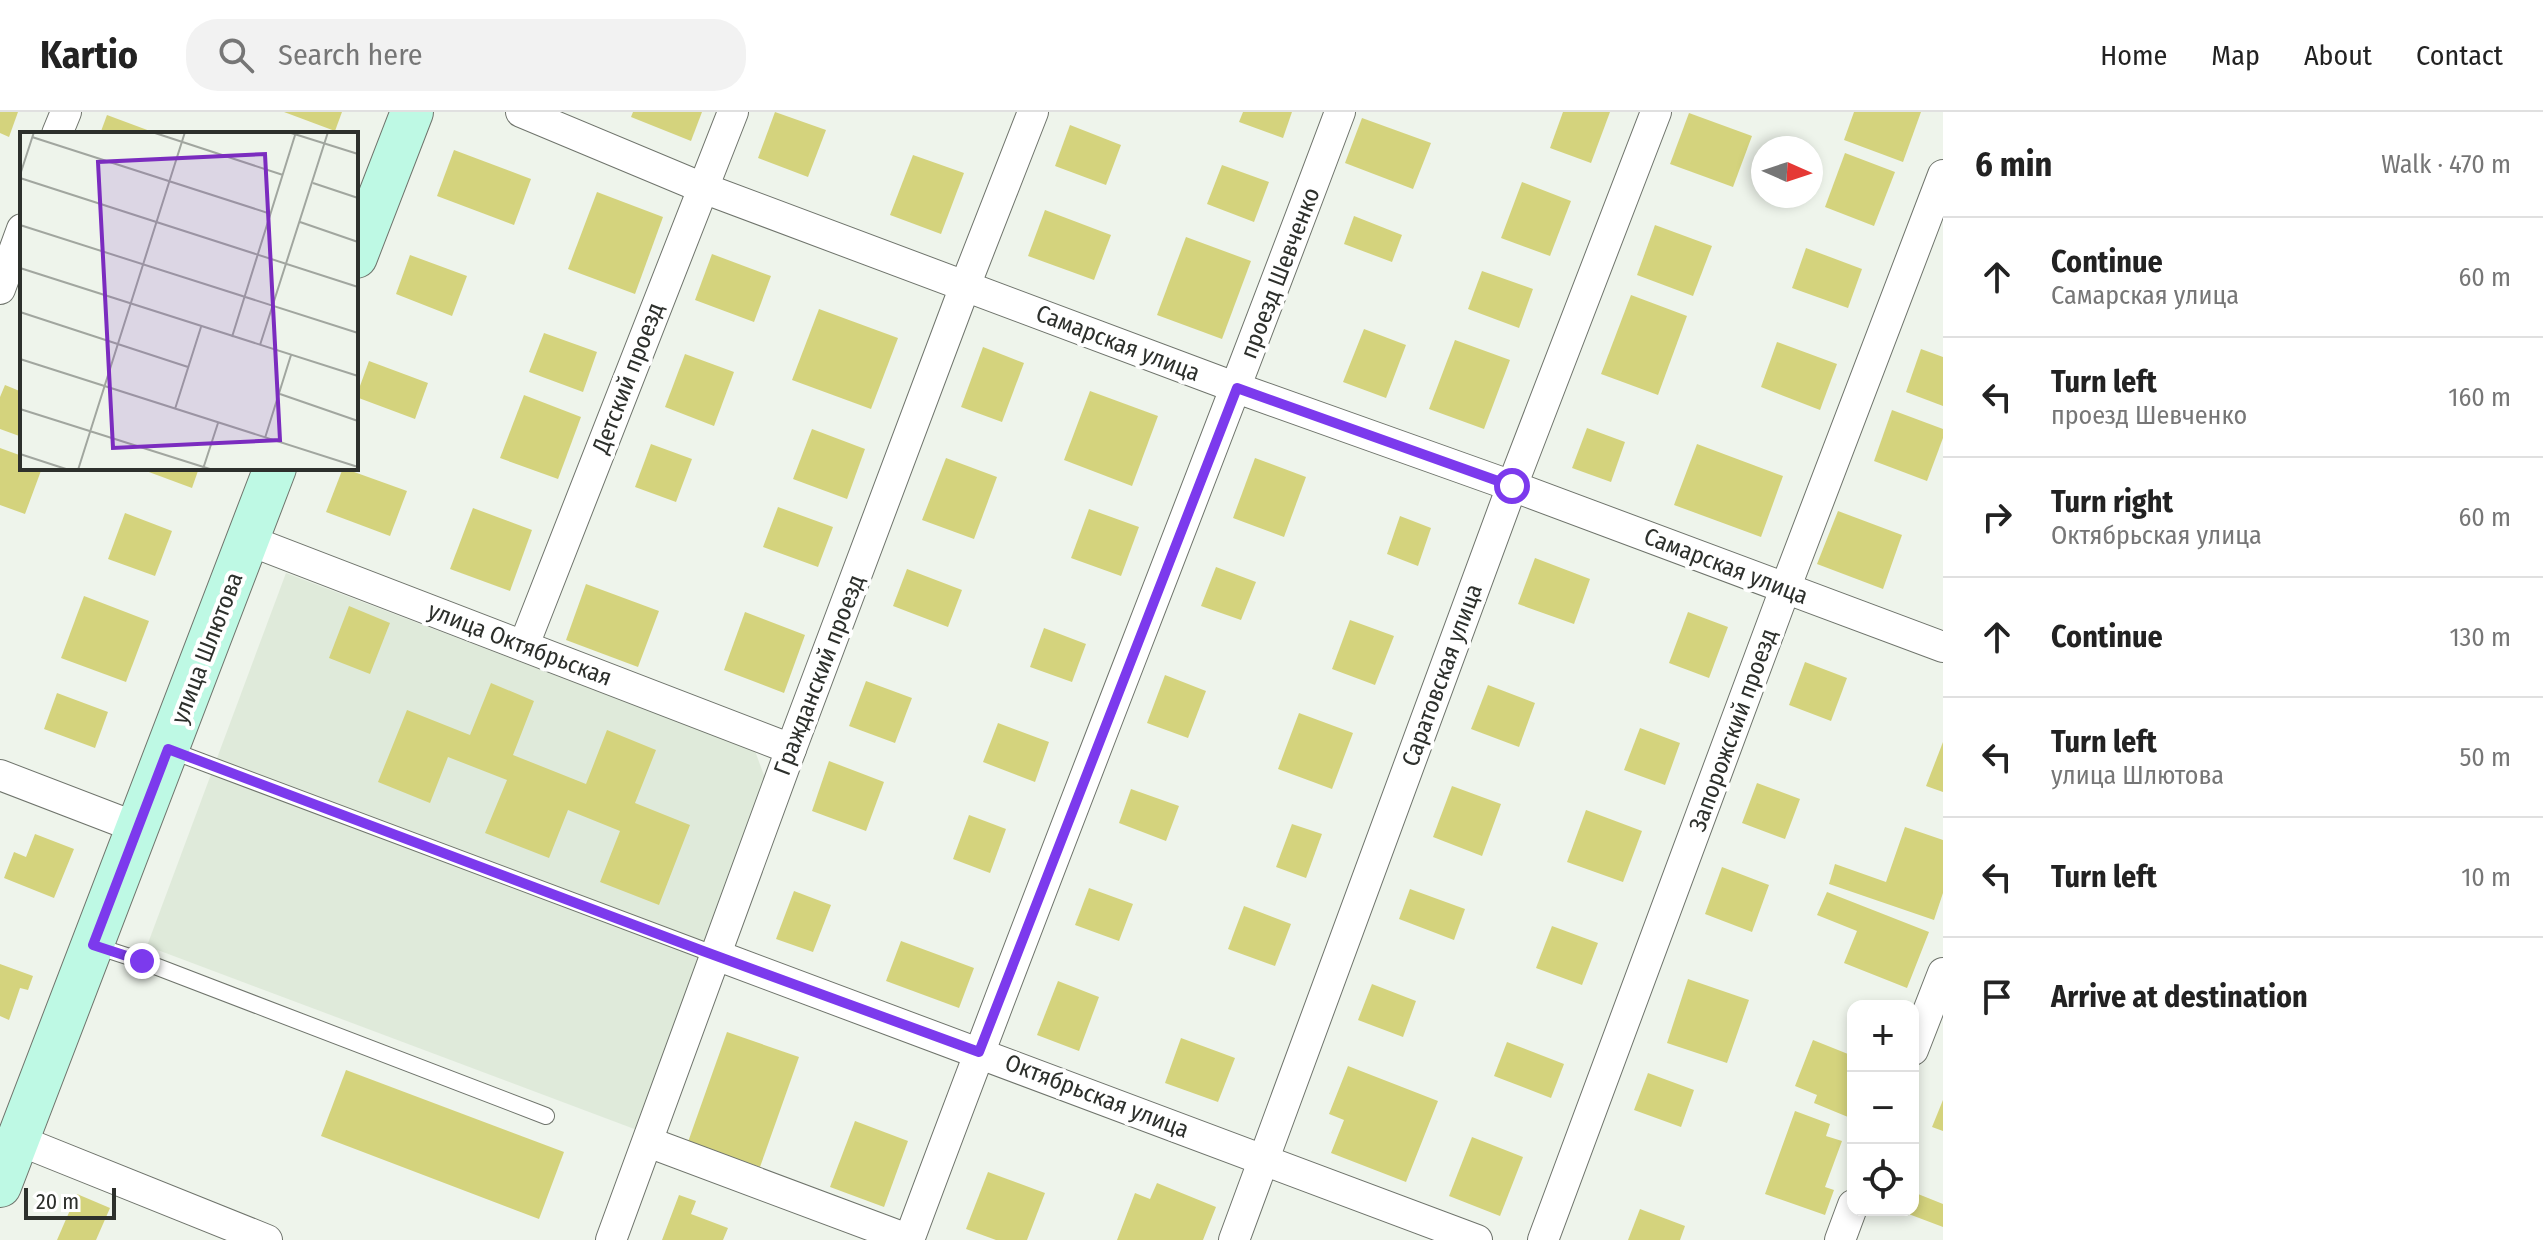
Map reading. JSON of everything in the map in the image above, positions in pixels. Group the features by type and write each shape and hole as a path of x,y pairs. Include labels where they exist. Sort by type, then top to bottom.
{"main road":[{"path":"358,252 412,112"},
{"name":"улица Шлютова","path":"0,1186 274,470"}],"street":[{"path":"58,132 66,112"},
{"name":"Самарская улица","path":"521,112 703,188 1943,647"},
{"name":"Детский проезд","path":"524,645 733,112"},
{"name":"Гражданский проезд","path":"611,1240 791,749 1033,112"},
{"name":"проезд Шевченко","path":"909,1240 1340,112"},
{"name":"Саратовская улица","path":"1234,1240 1512,486 1656,112"},
{"name":"Запорожский проезд","path":"1543,1240 1943,175"},
{"path":"0,289 20,234"},
{"name":"улица Октябрьская","path":"248,540 791,749"},
{"path":"0,775 138,828"},
{"name":"Октябрьская улица","path":"716,955 1477,1240"},
{"path":"1919,1035 1943,973"},
{"path":"18,1140 267,1240"},
{"path":"648,1142 909,1240"},
{"path":"1840,1240 1849,1216"}],"lane":[{"path":"168,749 716,955"},
{"path":"93,945 546,1116"}],"shaded area":[{"path":"286,573 755,751 768,786 637,1130 147,946"}],"building":[{"path":"0,112 18,112 9,137 0,133"},
{"path":"284,112 342,112 335,131"},
{"path":"633,112 702,112 691,141 631,117"},
{"path":"775,112 826,130 808,177 758,158"},
{"path":"1243,112 1292,112 1283,138 1239,122"},
{"path":"1563,112 1610,112 1591,163 1550,148"},
{"path":"1854,112 1921,112 1903,162 1844,140"},
{"path":"1689,113 1752,136 1733,187 1670,164"},
{"path":"107,115 150,131 150,132 101,132"},
{"path":"1362,118 1431,143 1413,189 1345,163"},
{"path":"1070,125 1121,145 1106,185 1055,166"},
{"path":"454,150 531,179 514,225 437,196"},
{"path":"1845,153 1895,172 1874,226 1825,207"},
{"path":"913,155 964,173 941,234 890,215"},
{"path":"1222,165 1269,182 1254,222 1207,204"},
{"path":"1522,182 1571,201 1550,256 1501,238"},
{"path":"597,192 663,217 635,294 568,269"},
{"path":"1045,210 1111,235 1094,280 1028,256"},
{"path":"1354,216 1402,235 1392,262 1344,244"},
{"path":"1655,225 1712,246 1693,296 1637,275"},
{"path":"1186,237 1251,261 1222,339 1157,315"},
{"path":"1806,248 1862,269 1848,308 1792,288"},
{"path":"712,254 771,276 754,322 695,300"},
{"path":"410,255 467,276 452,316 396,294"},
{"path":"1482,271 1533,289 1519,328 1468,309"},
{"path":"1631,295 1687,316 1658,395 1601,374"},
{"path":"819,309 898,338 871,409 792,380"},
{"path":"1364,329 1406,345 1386,398 1343,382"},
{"path":"544,333 597,352 583,392 529,372"},
{"path":"1455,340 1510,360 1484,429 1429,409"},
{"path":"1777,342 1837,364 1820,410 1761,387"},
{"path":"983,347 1024,363 1002,422 961,407"},
{"path":"1921,349 1943,357 1943,406 1906,392"},
{"path":"685,354 734,372 714,426 665,407"},
{"path":"369,361 428,383 415,419 358,398"},
{"path":"5,385 20,391 20,436 0,429 0,397"},
{"path":"1090,391 1158,416 1132,486 1064,460"},
{"path":"524,395 581,417 558,479 500,458"},
{"path":"1892,410 1943,429 1943,438 1927,481 1874,461"},
{"path":"1587,428 1625,442 1611,482 1572,468"},
{"path":"812,429 865,449 847,499 793,479"},
{"path":"651,444 692,459 676,502 635,487"},
{"path":"1697,444 1783,476 1761,537 1674,505"},
{"path":"0,448 20,455 20,470 41,470 25,514 0,505"},
{"path":"946,458 997,477 974,539 922,520"},
{"path":"1255,458 1306,477 1284,537 1233,518"},
{"path":"143,470 198,470 192,488"},
{"path":"342,470 407,491 390,536 326,512"},
{"path":"778,507 833,527 818,567 763,547"},
{"path":"473,508 532,530 510,591 450,569"},
{"path":"1089,509 1139,527 1121,576 1071,558"},
{"path":"1838,511 1902,535 1883,589 1817,564"},
{"path":"125,513 172,531 155,576 108,559"},
{"path":"1400,516 1431,528 1418,566 1387,554"},
{"path":"1535,558 1590,579 1574,624 1518,604"},
{"path":"1216,567 1256,582 1241,620 1201,606"},
{"path":"907,569 962,590 948,627 893,606"},
{"path":"586,584 659,611 638,667 566,640"},
{"path":"84,596 149,621 126,682 61,658"},
{"path":"349,606 390,623 370,674 329,658"},
{"path":"745,612 805,635 784,693 724,670"},
{"path":"1688,612 1728,627 1709,678 1669,663"},
{"path":"1350,620 1394,636 1375,685 1332,669"},
{"path":"1044,628 1086,644 1072,682 1030,667"},
{"path":"1805,662 1847,678 1831,721 1789,705"},
{"path":"1165,675 1206,691 1188,738 1147,723"},
{"path":"866,681 912,698 895,743 849,726"},
{"path":"491,683 534,701 513,755 586,784 607,730 656,750 635,803 690,825 659,905 600,882 620,831 568,810 549,858 485,833 507,780 448,757 430,803 378,782 407,710 470,735"},
{"path":"1488,685 1535,703 1519,747 1471,729"},
{"path":"57,693 108,712 95,748 44,729"},
{"path":"1299,713 1353,733 1332,789 1278,769"},
{"path":"998,723 1049,742 1035,782 983,762"},
{"path":"1640,728 1680,743 1665,785 1624,770"},
{"path":"1943,742 1943,792 1926,786"},
{"path":"829,761 884,782 866,831 812,811"},
{"path":"1757,783 1800,799 1785,839 1742,823"},
{"path":"1452,786 1501,804 1482,856 1433,837"},
{"path":"1131,789 1179,806 1166,841 1119,823"},
{"path":"1586,810 1642,831 1623,882 1567,862"},
{"path":"969,815 1006,829 990,873 953,859"},
{"path":"1292,824 1322,834 1306,878 1276,867"},
{"path":"1905,827 1943,840 1943,893 1934,920 1829,884 1835,864 1886,882"},
{"path":"35,834 74,849 54,898 4,878 14,852 26,857"},
{"path":"1722,867 1769,885 1752,932 1705,914"},
{"path":"1089,888 1133,904 1119,941 1075,925"},
{"path":"1410,889 1465,909 1454,940 1399,919"},
{"path":"794,891 831,905 813,952 776,939"},
{"path":"1827,892 1929,932 1907,988 1844,963 1857,931 1817,915"},
{"path":"1244,906 1291,924 1275,966 1228,949"},
{"path":"1552,926 1598,943 1582,985 1536,968"},
{"path":"901,941 974,968 959,1008 886,981"},
{"path":"0,964 33,976 28,990 20,988 9,1020 0,1016"},
{"path":"1688,979 1749,1000 1727,1063 1667,1043"},
{"path":"1058,981 1099,997 1079,1051 1037,1035"},
{"path":"1372,984 1416,1001 1403,1037 1358,1020"},
{"path":"727,1032 799,1057 760,1167 688,1142"},
{"path":"1181,1038 1235,1058 1218,1102 1165,1083"},
{"path":"1813,1040 1847,1054 1847,1117 1814,1103 1817,1095 1795,1086"},
{"path":"1507,1042 1564,1064 1551,1098 1494,1076"},
{"path":"1348,1066 1438,1101 1406,1182 1331,1153 1344,1120 1329,1114"},
{"path":"346,1070 564,1152 539,1219 321,1136"},
{"path":"1648,1073 1694,1090 1681,1127 1634,1110"},
{"path":"1943,1100 1943,1131 1932,1127"},
{"path":"1795,1111 1830,1124 1826,1136 1842,1141 1825,1187 1834,1190 1825,1215 1765,1194"},
{"path":"855,1121 908,1141 884,1207 830,1187"},
{"path":"1472,1137 1523,1157 1500,1216 1449,1196"},
{"path":"988,1172 1045,1193 1027,1240 996,1240 966,1229"},
{"path":"1157,1183 1216,1207 1203,1240 1117,1240 1135,1193 1150,1199"},
{"path":"77,1194 110,1208 96,1240 57,1240"},
{"path":"1919,1194 1943,1204 1943,1227 1914,1216 1919,1216"},
{"path":"679,1195 696,1201 691,1214 728,1228 723,1240 662,1240"},
{"path":"1640,1209 1685,1226 1680,1240 1628,1240"}],"route":[{"path":"142,961 93,945 168,749 979,1052 1237,388 1512,486"}]}
